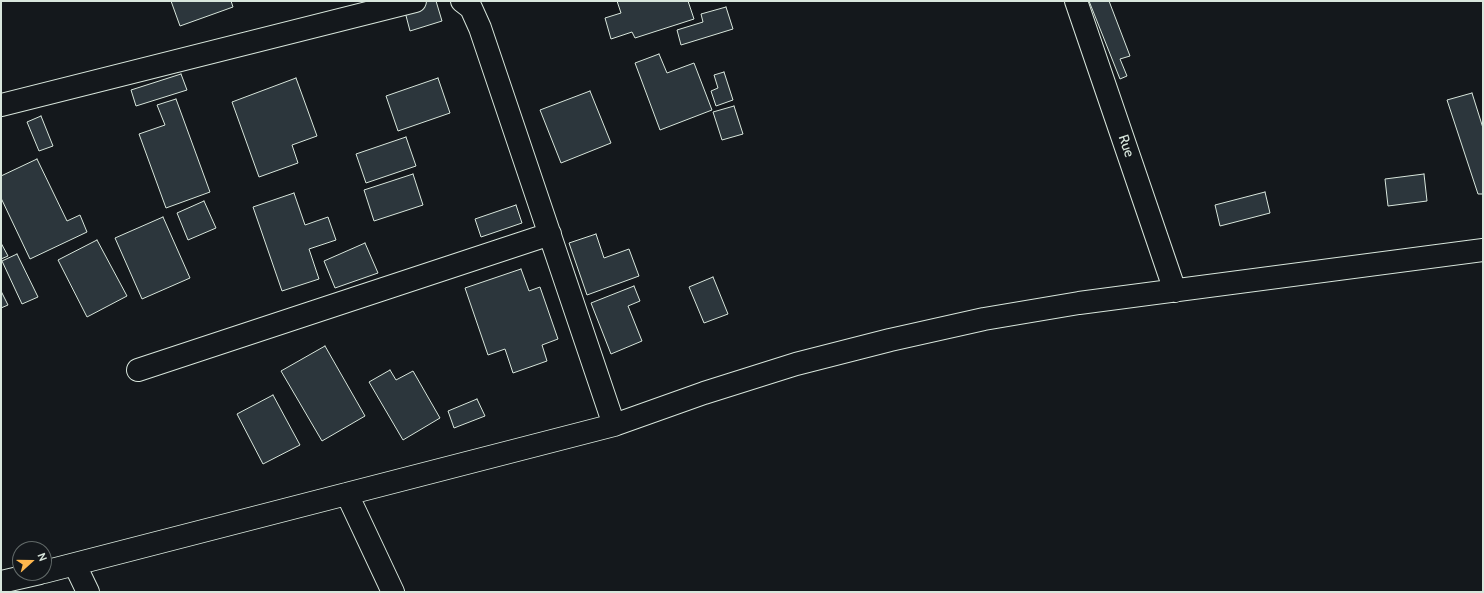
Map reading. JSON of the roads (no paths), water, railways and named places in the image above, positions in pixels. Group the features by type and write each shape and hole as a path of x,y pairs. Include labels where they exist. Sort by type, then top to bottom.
{"street":[{"path":"1,105 415,1"},
{"path":"462,1 471,8 480,28 614,426"},
{"name":"Rue","path":"1076,1 1175,291"},
{"path":"138,370 550,234"},
{"path":"52,570 614,426 704,393 796,364 890,340 991,318 1079,303 1483,250"},
{"path":"347,494 393,592"},
{"path":"76,565 88,592"},
{"path":"1,582 12,579"}]}
